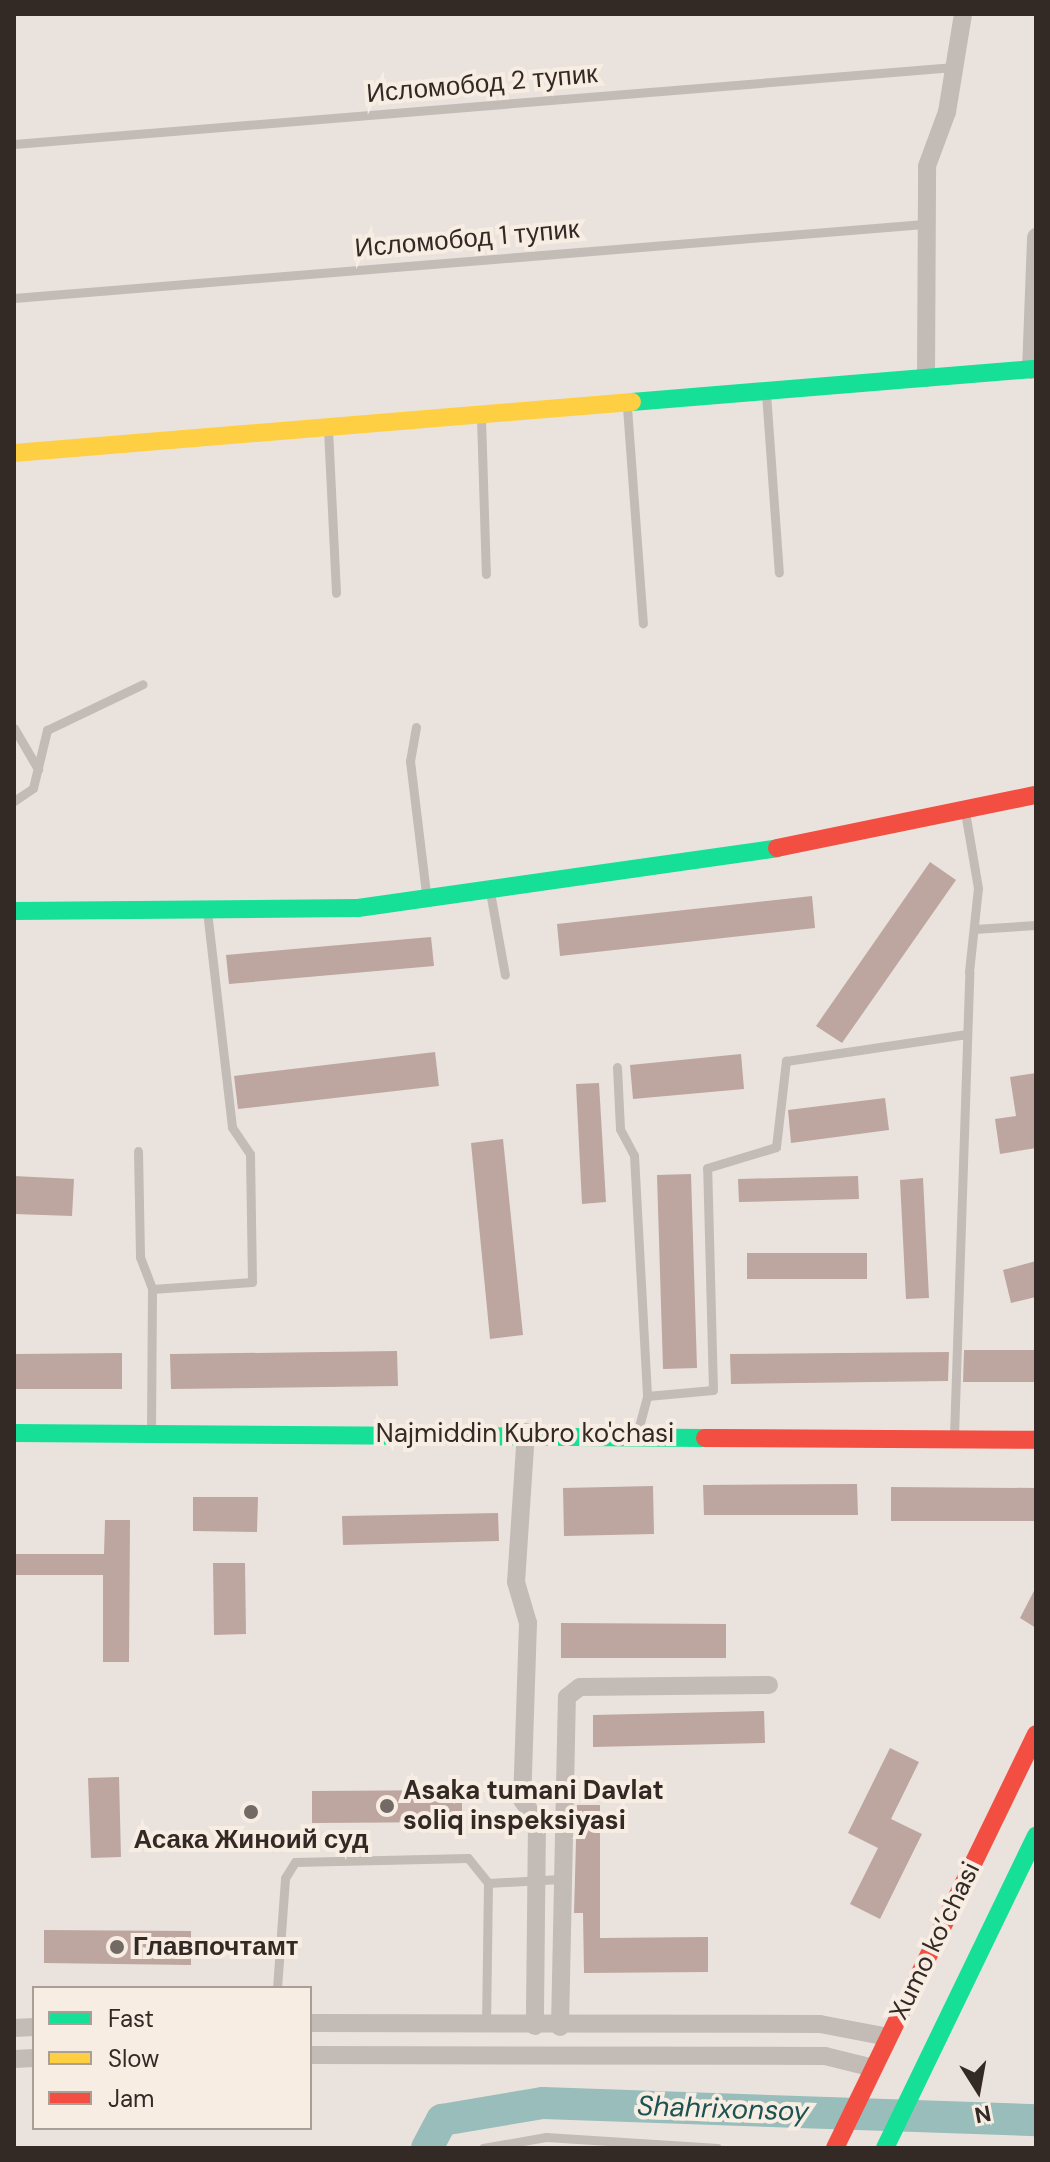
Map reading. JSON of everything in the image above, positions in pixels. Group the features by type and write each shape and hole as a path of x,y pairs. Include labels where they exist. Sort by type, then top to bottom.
{"street":[{"path":"926,378 924,224 927,166 954,67 963,14"},
{"path":"14,453 1034,370 1036,237"},
{"path":"14,911 358,908 744,855 1036,795"},
{"path":"526,1432 516,1582 528,1623 522,1800 537,1821 535,2026"},
{"name":"Najmiddin Kubro ko'chasi","path":"14,1433 526,1432 1036,1440"},
{"path":"560,2027 560,1879 567,1697 580,1687 769,1685"},
{"name":"Xumo ko’chasi","path":"885,2148 928,2059 921,2021 1036,1734"},
{"name":"Xumo ko’chasi","path":"835,2148 888,2037 921,2021 1036,1836"},
{"path":"312,2023 560,2027 820,2024 888,2037"},
{"path":"381,2024 381,2054"},
{"path":"312,2055 825,2056 873,2068"}],"lane":[{"name":"Исломобод 2 тупик","path":"14,144 954,67"},
{"name":"Исломобод 1 тупик","path":"14,298 924,224"},
{"path":"766,392 779,573"},
{"path":"626,403 643,623"},
{"path":"480,415 486,574"},
{"path":"328,427 336,593"},
{"path":"14,801 33,788 47,730 143,684"},
{"path":"416,727 410,761 427,898"},
{"path":"14,728 38,769"},
{"path":"954,1439 967,1034 978,888 965,809"},
{"path":"490,888 505,975"},
{"path":"152,1289 252,1282 250,1154 232,1127 207,909"},
{"path":"974,929 1036,925"},
{"path":"647,1396 713,1390 707,1168 776,1147 786,1061 967,1034"},
{"path":"617,1067 620,1129 634,1155 647,1396 637,1434"},
{"path":"138,1151 140,1257 152,1289 151,1433"},
{"path":"277,1986 285,1878 295,1862 468,1858 488,1883 486,2025"},
{"path":"488,1883 560,1879"},
{"path":"483,2148 569,2137 718,2148"}],"building":[{"path":"930,862 956,880 842,1043 816,1026"},
{"path":"812,896 815,928 560,956 557,924"},
{"path":"431,937 434,966 229,984 226,955"},
{"path":"435,1052 439,1086 238,1109 234,1076"},
{"path":"741,1054 744,1089 633,1099 630,1065"},
{"path":"1036,1073 1036,1148 1000,1154 995,1119 1016,1116 1010,1077"},
{"path":"599,1083 606,1202 582,1204 576,1084"},
{"path":"885,1098 889,1130 791,1143 788,1110"},
{"path":"503,1139 523,1335 490,1339 471,1143"},
{"path":"691,1174 697,1368 663,1369 657,1175"},
{"path":"14,1176 74,1179 72,1216 14,1214"},
{"path":"858,1176 859,1199 739,1202 738,1179"},
{"path":"923,1178 929,1298 906,1299 900,1180"},
{"path":"747,1253 867,1253 867,1279 747,1279"},
{"path":"1036,1261 1036,1297 1011,1303 1003,1270"},
{"path":"964,1350 1036,1350 1036,1382 963,1382"},
{"path":"397,1351 398,1386 171,1389 170,1354"},
{"path":"949,1352 948,1381 731,1384 730,1354"},
{"path":"122,1353 122,1389 14,1389 14,1354"},
{"path":"857,1484 858,1515 704,1515 703,1485"},
{"path":"653,1486 654,1534 564,1536 563,1488"},
{"path":"891,1487 1036,1488 1036,1521 891,1521"},
{"path":"193,1497 258,1497 257,1532 193,1531"},
{"path":"498,1513 499,1541 343,1545 342,1516"},
{"path":"105,1520 130,1520 129,1662 103,1662 103,1575 14,1575 14,1554 104,1554"},
{"path":"213,1563 245,1563 246,1634 214,1635"},
{"path":"1036,1587 1036,1628 1020,1618"},
{"path":"561,1623 726,1624 726,1658 561,1658"},
{"path":"764,1711 765,1743 593,1747 593,1715"},
{"path":"890,1748 919,1762 891,1819 922,1834 880,1919 850,1904 878,1848 848,1833"},
{"path":"119,1777 121,1857 91,1858 88,1778"},
{"name":"Asaka tumani Davlat soliq inspeksiyasi","path":"462,1790 462,1822 312,1823 312,1791"},
{"path":"577,1805 600,1805 600,1938 708,1937 708,1972 584,1973 583,1913 574,1913"},
{"name":"Главпочтамт","path":"44,1930 191,1931 191,1965 44,1963"}],"waterway":[{"name":"Shahrixonsoy","path":"427,2148 442,2120 543,2103 1036,2120"}],"traffic: fast":[{"path":"632,402 1036,369"},
{"path":"14,911 358,908 777,848"},
{"path":"14,1433 705,1438"},
{"path":"885,2148 1036,1836"}],"traffic: slow":[{"path":"14,453 632,402"}],"traffic: jam":[{"path":"777,848 1036,795"},
{"path":"705,1438 1036,1440"},
{"path":"835,2148 1036,1734"}],"place":[{"name":"Asaka tumani Davlat soliq inspeksiyasi","path":"387,1806"},
{"name":"Асака Жиноий суд","path":"251,1812"},
{"name":"Главпочтамт","path":"117,1947"}]}
